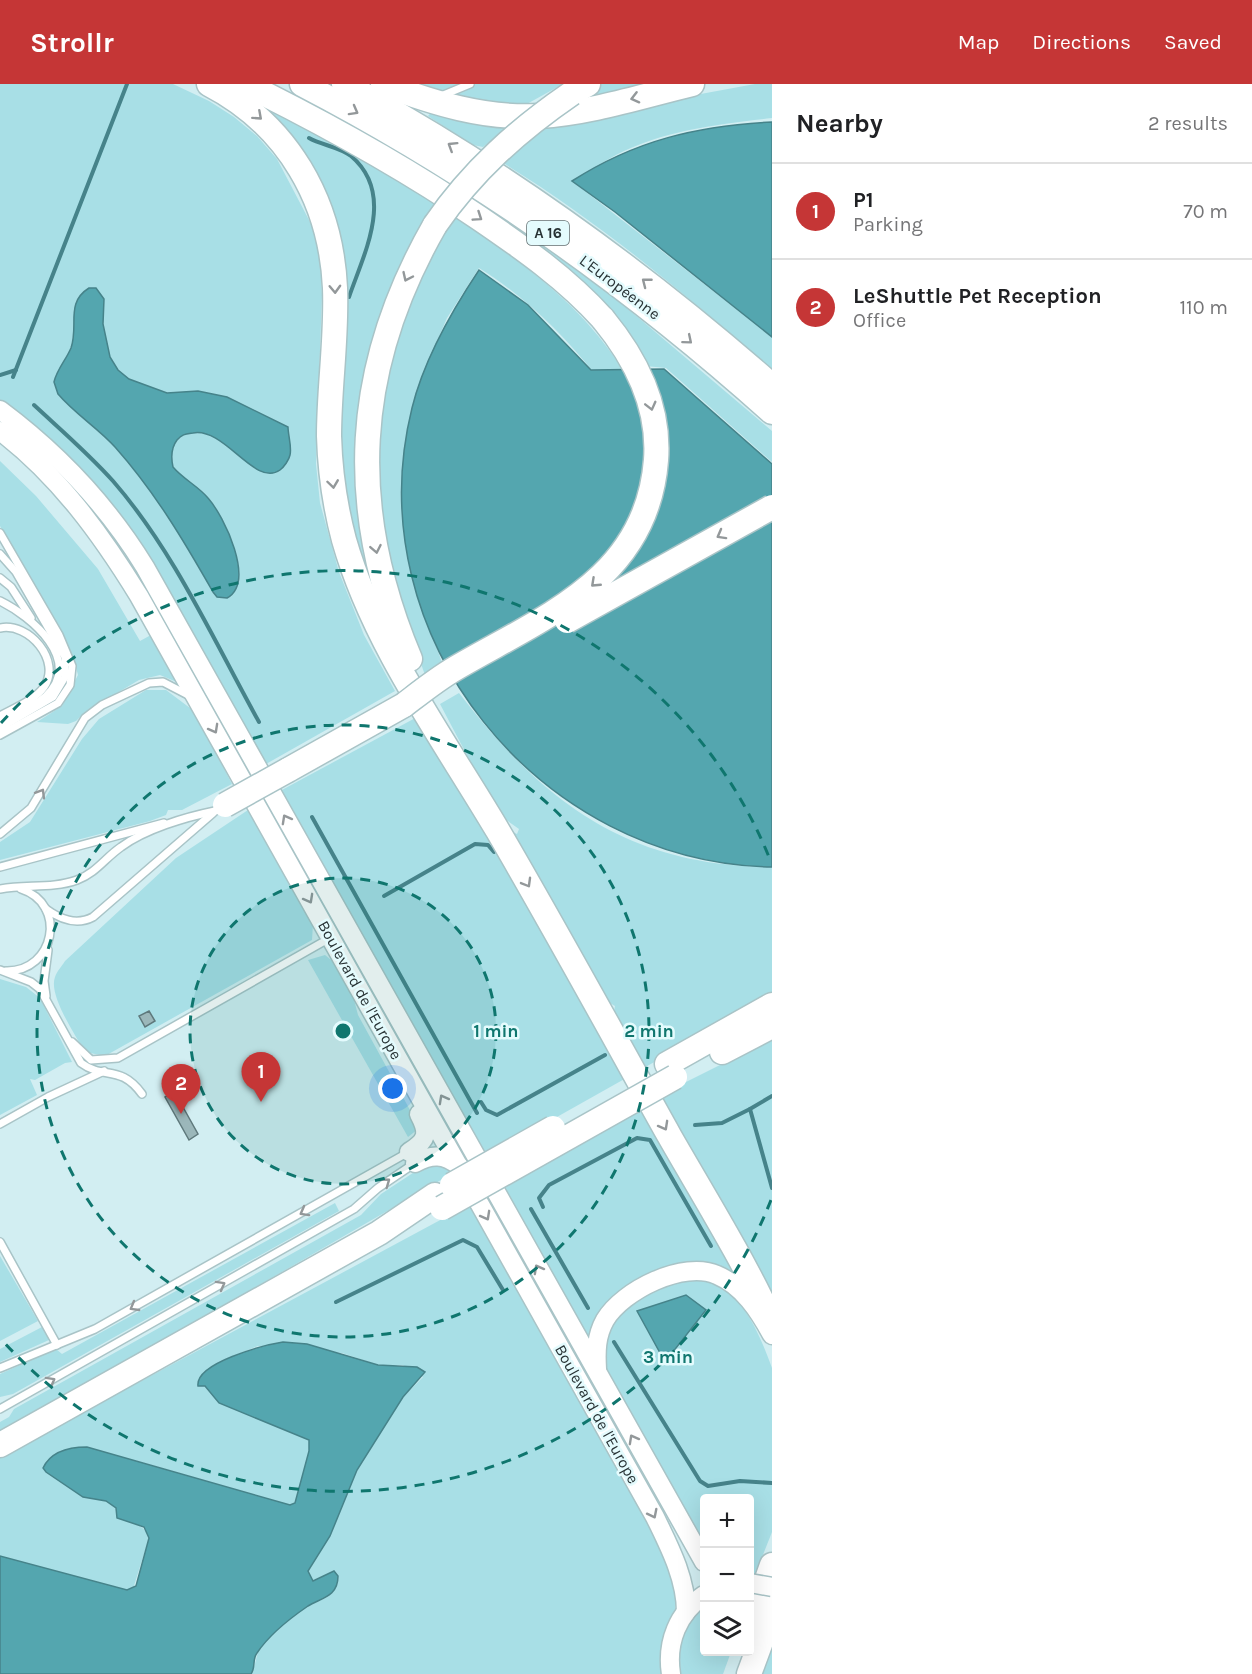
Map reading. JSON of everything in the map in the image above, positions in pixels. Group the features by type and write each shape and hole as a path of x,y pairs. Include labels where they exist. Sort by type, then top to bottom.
{"highway":[{"path":"209,84 245,106 272,130 299,164 318,202 329,234 334,268 335,313 329,437 333,483 343,535 359,584 380,629 498,832 772,1322"},
{"path":"245,84 334,129 448,197 550,270 603,319 635,366 653,415 656,445 654,475 648,505 619,558 586,591 453,669 404,705"},
{"name":"L'Européenne","path":"302,84 413,145 527,218 647,306 772,412"},
{"name":"L'Européenne","path":"344,84 453,146 536,201 677,306 772,386"},
{"path":"383,84 427,100 490,114 539,116 591,108 692,84"},
{"path":"498,832 425,693 407,651 382,577 369,507 368,429 378,359 402,288 435,225 487,161 518,133 580,89"},
{"path":"220,808 404,705 461,680 772,507"},
{"path":"0,1445 671,1071 772,1005"},
{"path":"671,1071 772,1026"},
{"path":"754,1616 772,1565"},
{"path":"749,1674 772,1612"},
{"path":"732,1674 739,1656"}],"main road":[{"name":"Boulevard de l'Europe","path":"0,410 45,445 83,483 122,531 145,567 597,1374 700,1553"},
{"name":"Boulevard de l'Europe","path":"0,431 42,468 102,537 139,596 655,1517 677,1567 684,1592 686,1612"},
{"path":"357,986 377,1039 427,1131 425,1141 412,1157"},
{"path":"412,1157 441,1156 459,1166"},
{"path":"597,1374 596,1346 609,1315 624,1300 652,1283 680,1272 708,1272 733,1284 751,1302 772,1335"},
{"path":"754,1584 772,1587"},
{"path":"671,1674 671,1643 686,1612 700,1599"}],"lane":[{"path":"427,100 470,84"},
{"path":"0,533 59,635 72,666 70,685 58,703 0,735"},
{"path":"0,554 16,572 65,657 65,677 53,697 0,728"},
{"path":"0,578 11,587 34,623"},
{"path":"0,601 17,609 34,623 46,635 59,659 59,677 45,696 0,722"},
{"path":"0,628 5,627 28,636 47,654 50,674 44,688 0,716"},
{"path":"0,834 31,808 79,725 85,717 102,705 148,683 164,682 179,688 200,704"},
{"path":"0,867 220,808"},
{"path":"18,888 31,894 58,917 83,922 93,917 220,808"},
{"path":"0,883 18,888 77,880 92,873 126,844 184,819"},
{"path":"0,889 9,887"},
{"path":"46,909 51,929 44,981 47,998"},
{"path":"72,1042 91,1060 118,1058 331,938"},
{"path":"0,970 13,971 33,965 43,955 49,943"},
{"path":"0,970 31,982 47,998 81,1063 133,1082 142,1094"},
{"path":"0,1124 48,1097 106,1071"},
{"path":"0,1368 95,1329 412,1157"},
{"path":"0,1409 354,1209 412,1157"},
{"path":"0,1242 57,1345"}],"shaded area":[{"path":"0,84 173,84 209,101 234,117 257,136 277,159 319,239 322,295 316,464 320,503 339,572 364,635 395,691 266,764 146,560 106,501 58,448 31,425 0,405"},
{"path":"423,84 563,84 525,105 463,102"},
{"path":"601,84 655,84 571,101"},
{"path":"755,84 772,84 772,118 672,134 634,146 572,181 772,337 772,369 674,286 606,233 500,161 543,123"},
{"path":"277,107 440,200 395,278 376,325 366,362 356,450 357,499 369,568 363,574 337,456 343,284 270,117"},
{"path":"433,110 511,125 483,147 473,145 428,116"},
{"path":"772,122 772,337 615,212 572,181 644,145 718,127"},
{"path":"483,201 594,280 772,431 772,462 666,368 645,366 478,207"},
{"path":"454,214 524,266 567,303 606,345 623,370 594,373 541,316 511,290 479,268 447,318 427,365 415,401 405,445 404,495 422,608 443,665 425,675 390,577 379,518 377,408 404,311"},
{"path":"479,270 528,305 591,370 664,369 772,464 772,867 688,856 610,826 541,780 484,722 440,653 412,576 402,493 412,408 417,390 440,336 458,302"},
{"path":"89,288 96,288 104,299 103,324 110,357 118,370 129,379 167,393 198,391 227,397 288,427 291,448 289,457 282,469 270,473 260,471 250,465 217,439 205,434 184,435 177,440 174,446 173,467 208,498 229,533 238,564 239,578 235,590 227,598 217,597 213,592 168,517 130,464 108,440 58,394 54,382 71,348 77,300"},
{"path":"0,461 36,496 98,569 140,641 151,635 179,683 160,675 139,680 85,712 76,721 68,724 37,722 62,706 78,675 74,660 0,526"},
{"path":"146,690 166,690 194,711 232,784 182,810 168,810 166,815 150,821 0,860 0,842 30,822 82,739 99,719"},
{"path":"459,693 523,766 557,796 593,821 632,841 674,855 720,864 772,867 772,995 642,1069 613,1017 615,1006 608,1002 511,831 517,834 519,829 498,814 440,704"},
{"path":"419,716 628,1077 484,1158 280,791"},
{"path":"248,810 313,924 312,940 105,1056 85,1052 55,994 55,977 58,971 65,961 176,858"},
{"path":"325,955 336,964 352,992 358,1015 416,1121 418,1129 408,1137 308,960"},
{"path":"0,979 26,987 40,998 72,1062 65,1063 35,1080 30,1079 37,1095 0,1115"},
{"path":"772,1039 772,1304 658,1096"},
{"path":"642,1105 741,1280 711,1264 690,1261 661,1271 591,1345 500,1184"},
{"path":"425,1165 445,1165 453,1173 0,1435 0,1422 9,1417 14,1409 361,1215 381,1194"},
{"path":"335,1203 339,1211 13,1394 0,1397 0,1374 56,1349 62,1354"},
{"path":"470,1204 640,1505 664,1553 676,1599 675,1610 662,1651 661,1674 251,1674 259,1649 269,1636 299,1611 331,1594 322,1576 312,1581 308,1571 330,1536 357,1470 403,1397 423,1377 403,1365 378,1365 342,1353 258,1346 223,1360 205,1386 218,1399 309,1440 309,1451 295,1503 290,1505 134,1460 83,1497 106,1501 116,1508 117,1518 136,1525 147,1533 149,1538 133,1589 127,1590 0,1556 0,1457"},
{"path":"0,1256 38,1321 0,1341"},
{"path":"682,1278 710,1282 722,1288 742,1306 750,1318 772,1368 772,1532 755,1575 754,1494 700,1494 700,1539 601,1366 606,1345 618,1317 636,1300"},
{"path":"686,1295 706,1310 665,1362 637,1311"},
{"path":"42,1327 49,1340 0,1362 0,1349"},
{"path":"283,1342 307,1344 378,1365 417,1367 425,1372 403,1397 357,1470 330,1536 308,1571 313,1581 334,1571 338,1576 332,1593 308,1606 273,1634 256,1655 251,1674 0,1674 0,1556 127,1590 136,1586 149,1538 144,1527 117,1518 116,1508 106,1501 83,1497 46,1472 43,1468 56,1454 68,1449 87,1447 290,1505 295,1503 309,1451 309,1440 219,1403 205,1386 198,1386 200,1378 207,1370 232,1356"},
{"path":"700,1612 700,1656 730,1656 723,1674 680,1674 680,1646 686,1629"},
{"path":"772,1643 772,1674 761,1674"}],"building":[{"path":"149,1011 155,1021 145,1027 139,1016"},
{"path":"174,1091 198,1134 189,1140 165,1097"}],"waterway":[{"path":"13,377 127,84"},
{"path":"309,138 351,156 364,171 372,188 374,206 368,243 349,297"},
{"path":"0,375 16,370"},
{"path":"34,405 94,461 135,508 192,597 259,722"},
{"path":"312,817 477,1113"},
{"path":"384,896 475,844 488,845 494,852"},
{"path":"481,1102 486,1110 497,1115 605,1055"},
{"path":"772,1096 750,1109 772,1188"},
{"path":"695,1125 722,1123 750,1109"},
{"path":"543,1207 539,1198 549,1185 637,1138 650,1140 711,1246"},
{"path":"531,1209 588,1308"},
{"path":"336,1302 463,1240 477,1247 503,1290"},
{"path":"614,1342 700,1481 708,1486 740,1481 772,1483"}],"place":[{"name":"P1","path":"261,1102"},
{"name":"LeShuttle Pet Reception","path":"181,1114"}]}
